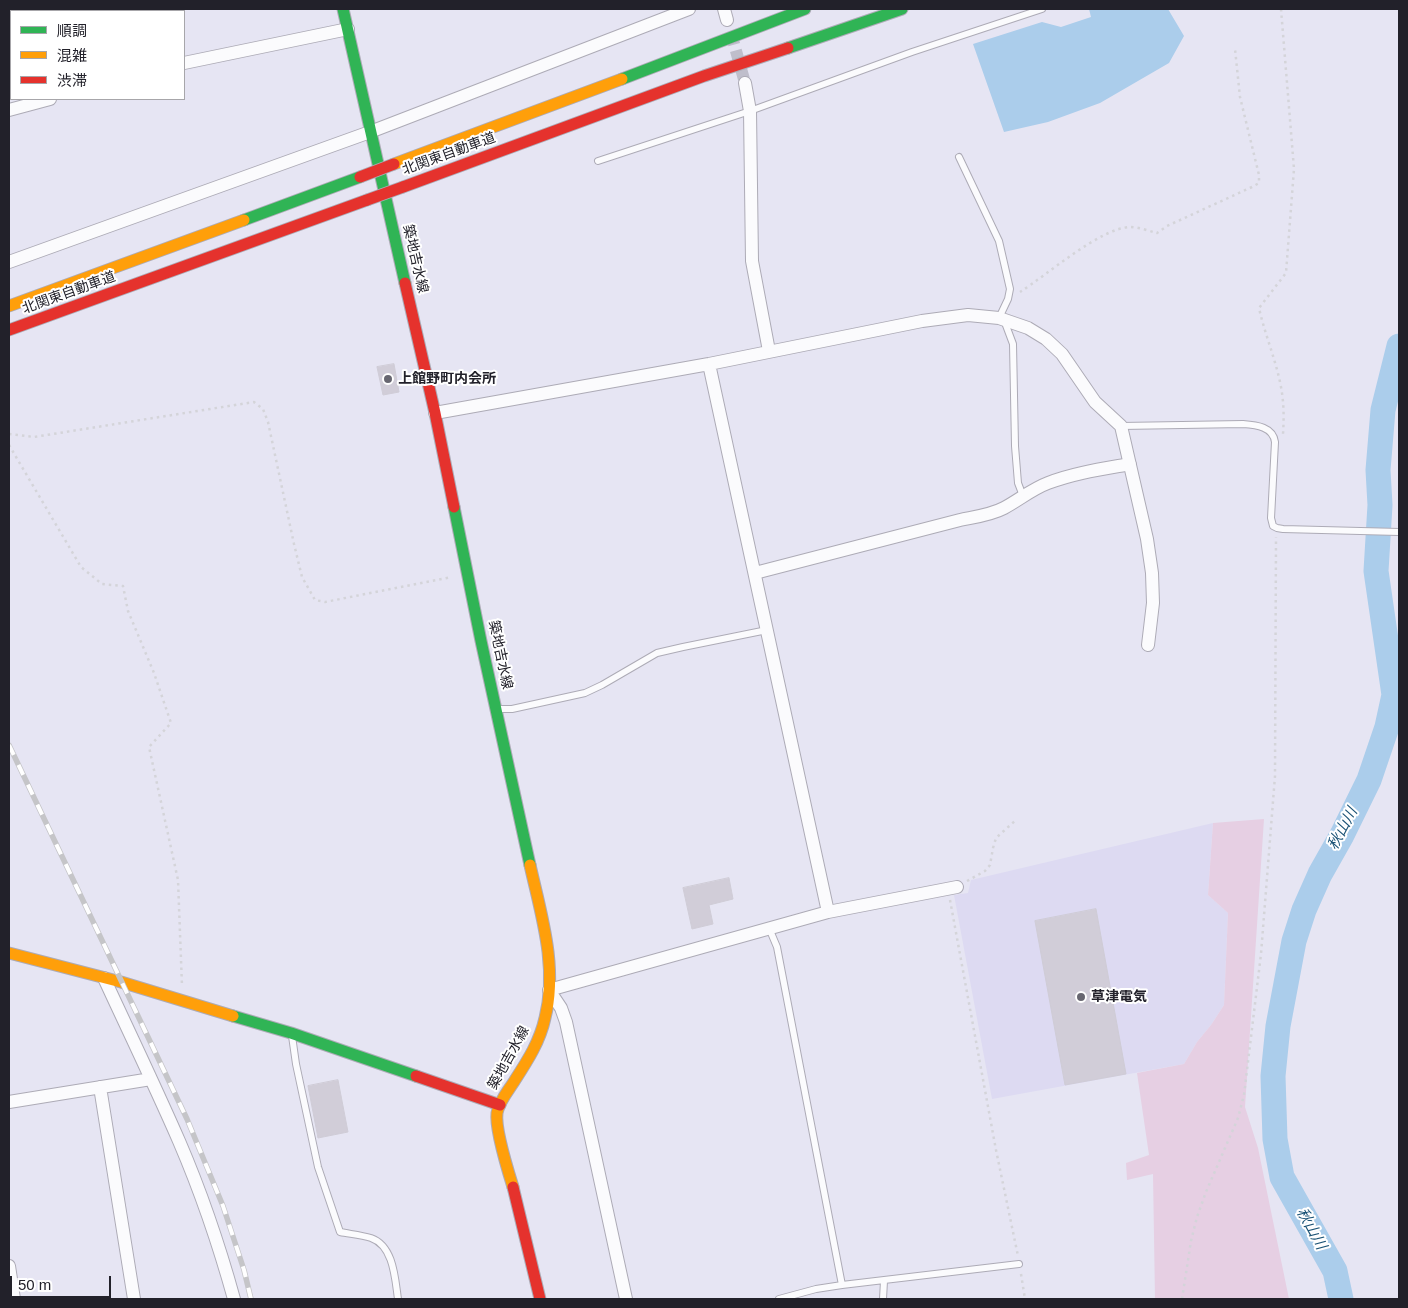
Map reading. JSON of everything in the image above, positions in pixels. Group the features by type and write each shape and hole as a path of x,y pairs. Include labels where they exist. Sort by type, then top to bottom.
{"main road":[{"name":"築地吉水線","path":"344,9 370,132 435,414 467,574 543,920 549,963 550,990 546,1016 542,1031 500,1105 497,1114 499,1132 540,1299"},
{"name":"北関東自動車道","path":"9,306 684,56 805,9"},
{"name":"北関東自動車道","path":"9,330 704,76 902,9"},
{"path":"9,952 291,1033 500,1105"}],"street":[{"path":"9,262 370,132 689,9"},
{"path":"185,63 348,29"},
{"path":"745,84 750,111 752,261 769,351"},
{"path":"9,110 46,100"},
{"path":"435,414 709,364 922,320 968,314 1002,319 1028,328 1046,338 1062,354 1095,402 1121,426 1147,539 1152,573 1153,603 1148,645"},
{"path":"709,364 828,912"},
{"path":"755,573 950,522 990,514 1046,484 1066,476 1130,464"},
{"path":"626,1299 566,1022 550,990 828,912 952,888"},
{"path":"104,978 179,1140 224,1263 234,1299"},
{"path":"9,1102 150,1079"},
{"path":"100,1087 134,1299"},
{"path":"9,1266 14,1299"}],"lane":[{"path":"598,160 750,111 912,52 1042,9"},
{"path":"959,157 999,241 1010,289 1002,319 1013,344 1015,446 1018,483 1023,496"},
{"path":"1121,426 1243,424 1265,428 1274,436 1275,442 1273,526 1283,529 1399,532"},
{"path":"496,709 512,709 585,693 602,686 657,653 767,630"},
{"path":"769,928 777,947 842,1285"},
{"path":"291,1033 318,1167 340,1232 372,1238 384,1247 394,1267 398,1299"},
{"path":"779,1299 842,1285 1019,1264"},
{"path":"883,1299 884,1281"}],"path":[{"path":"1282,9 1294,169 1286,273 1259,308 1281,387 1283,436"},
{"path":"1008,299 1108,233 1130,227 1157,233 1166,226 1252,187 1259,182 1259,175 1240,97 1235,49"},
{"path":"9,434 34,437 254,402 263,409 268,422 302,578 315,600 325,602 467,574"},
{"path":"9,445 81,567 102,584 123,586 128,611 154,673 171,723 149,747 178,880 182,956 180,1001"},
{"path":"1182,1299 1197,1216 1238,1118 1244,1094 1261,954 1275,776 1276,536"},
{"path":"1017,819 996,838 990,865 985,871 952,888 996,1150 1025,1299"}],"shaded area":[{"path":"1264,819 1245,1107 1258,1148 1289,1299 1155,1299 1153,1174 1127,1180 1126,1163 1149,1155 1137,1073 1184,1064 1197,1042 1224,1005 1228,913 1208,895 1213,823"},
{"name":"草津電気","path":"1213,823 1208,895 1228,913 1224,1005 1197,1042 1184,1064 992,1099 954,895 968,893 971,880"}],"water":[{"path":"1089,9 1168,9 1184,36 1169,63 1100,103 1048,122 1004,132 973,44 1042,22 1061,27 1091,17"}],"building":[{"name":"上館野町内会所","path":"394,364 399,392 383,395 377,367"},
{"path":"729,878 733,899 709,905 713,924 692,929 683,888"},
{"name":"草津電気","path":"1096,909 1126,1074 1065,1085 1035,921"},
{"path":"338,1080 348,1132 318,1138 308,1086"}],"waterway":[{"name":"秋山川","path":"1341,1299 1335,1271 1282,1177 1275,1139 1273,1076 1278,1026 1294,941 1304,910 1320,874 1369,780 1387,727 1394,695 1376,571 1380,505 1378,470 1383,410 1399,346"}],"tunnel":[{"path":"731,33 745,83"}],"railway":[{"path":"9,745 187,1119 223,1206 244,1270 251,1299"}],"traffic: fast":[{"path":"343,9 405,283"},
{"path":"622,79 805,9"},
{"path":"788,48 902,9"},
{"path":"244,220 360,177"},
{"path":"454,507 530,865"},
{"path":"233,1016 291,1033 416,1076"}],"traffic: slow":[{"path":"394,164 622,79"},
{"path":"9,306 244,220"},
{"path":"513,1187 500,1139 497,1113 502,1100 537,1042 549,999 549,960 543,921 530,865"},
{"path":"9,953 121,982 233,1016"}],"traffic: jam":[{"path":"403,187 704,76 788,48"},
{"path":"360,177 394,164"},
{"path":"367,200 403,187"},
{"path":"9,330 367,200"},
{"path":"405,283 435,413 454,507"},
{"path":"416,1076 500,1105"},
{"path":"513,1187 540,1299"}],"place":[{"name":"上館野町内会所","path":"388,379"},
{"name":"草津電気","path":"1081,997"}]}
